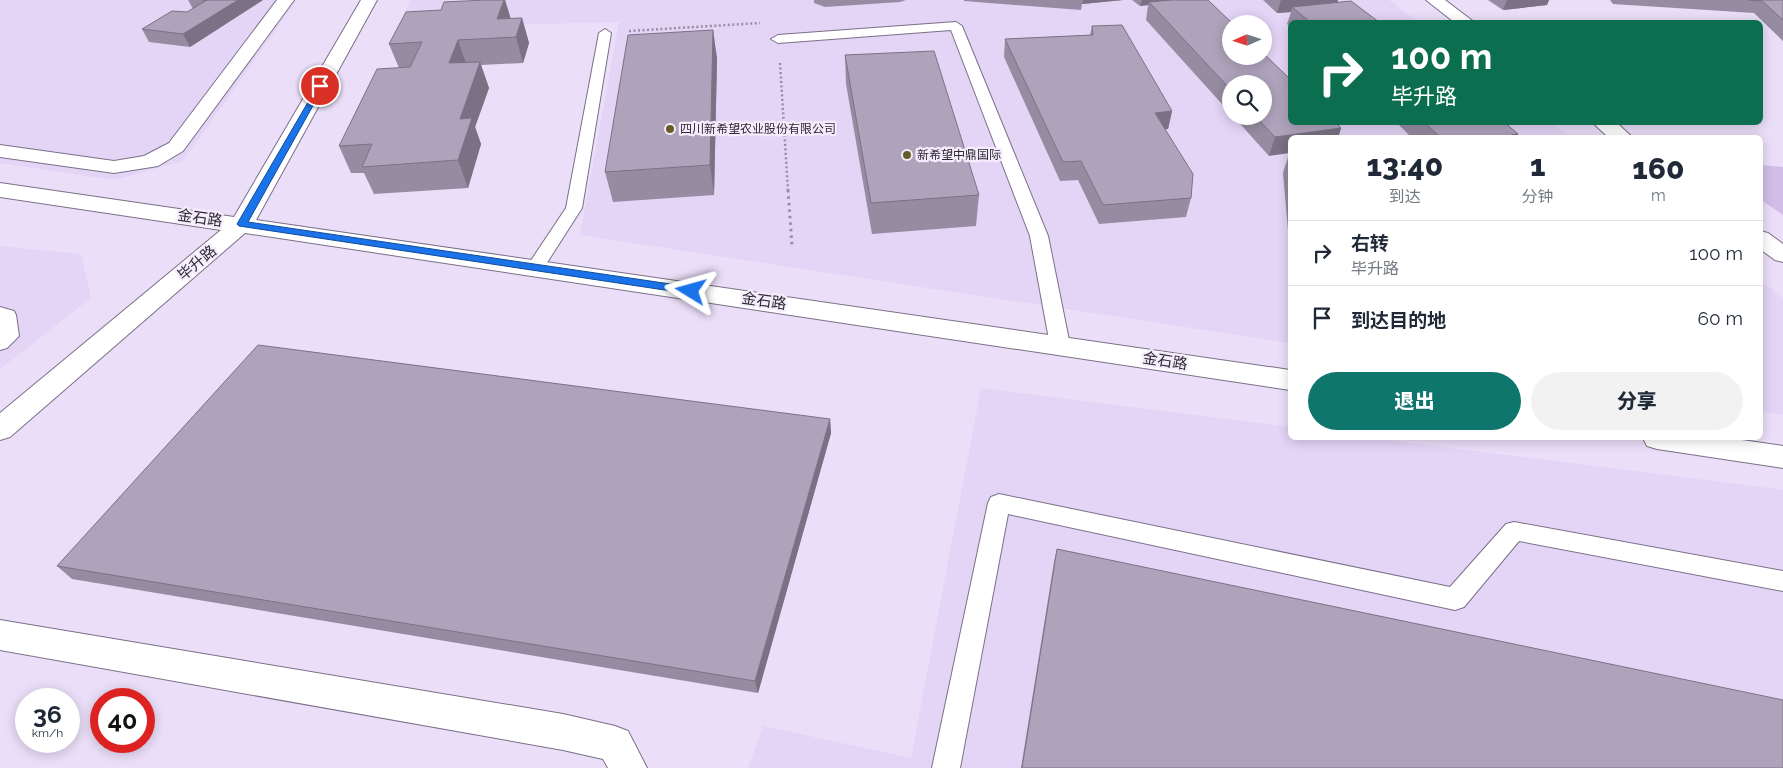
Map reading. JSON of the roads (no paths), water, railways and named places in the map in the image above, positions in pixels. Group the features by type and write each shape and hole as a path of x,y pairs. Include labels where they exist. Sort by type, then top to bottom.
{"street":[{"path":"0,151 114,168 150,161 176,148 286,0"},
{"name":"毕升路","path":"0,429 242,224 370,0"},
{"path":"1434,0 1462,20"},
{"path":"1606,125 1619,135"},
{"name":"金石路","path":"0,190 242,224 1288,380"},
{"path":"1763,240 1783,255"},
{"path":"1670,440 1783,457"},
{"path":"0,635 563,732 615,744 628,768"}],"lane":[{"path":"778,39 956,26 1039,236 1060,345"},
{"path":"535,268 574,208 605,33"},
{"path":"0,314 8,315 10,336 0,343"},
{"path":"946,768 999,503 1455,598 1514,531 1783,581"}],"place":[{"name":"四川新希望农业股份有限公司","path":"670,129"},
{"name":"新希望中鼎国际","path":"907,155"}]}
